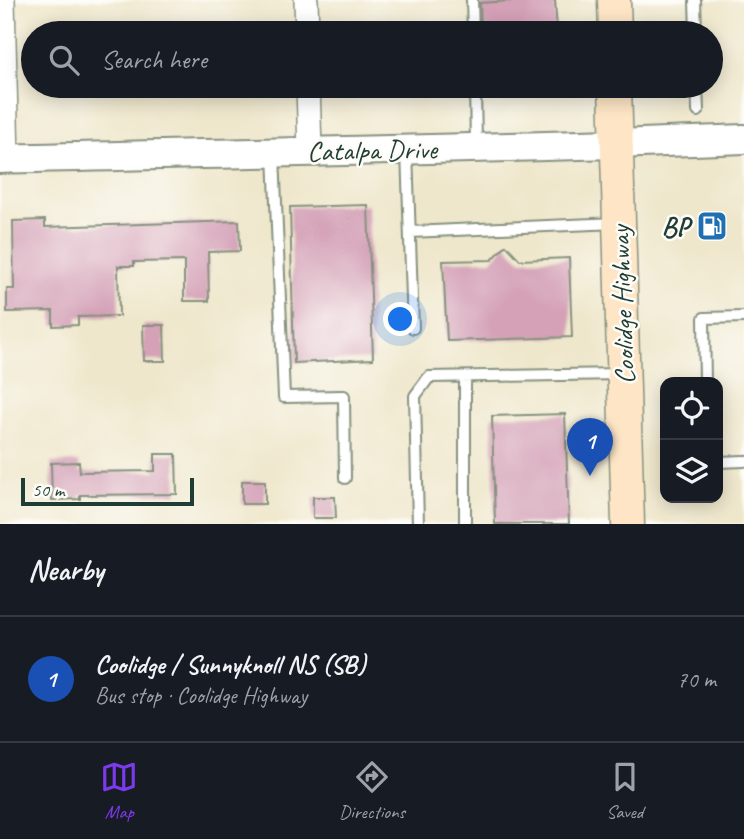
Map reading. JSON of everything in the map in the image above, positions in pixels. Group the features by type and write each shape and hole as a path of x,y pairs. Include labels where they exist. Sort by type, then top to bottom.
{"main road":[{"path":"614,0 615,21"},
{"name":"Coolidge Highway","path":"615,98 628,524"}],"street":[{"path":"2,0 4,159"},
{"path":"306,0 307,21"},
{"path":"308,98 310,150"},
{"name":"Catalpa Drive","path":"4,159 310,150 407,151 744,139"}],"lane":[{"path":"472,0 473,21"},
{"path":"695,0 696,21"},
{"path":"475,98 476,149"},
{"path":"697,98 698,111"},
{"path":"274,151 284,397 344,396 345,478"},
{"path":"407,151 413,328"},
{"path":"410,232 619,223"},
{"path":"705,377 704,318 744,317"},
{"path":"418,524 415,396 429,377 624,374"},
{"path":"465,377 465,524"},
{"path":"723,462 744,461"}],"building":[{"path":"555,0 556,21 481,21 480,3"},
{"path":"368,205 373,359 294,363 290,207"},
{"path":"45,220 45,227 239,221 240,251 208,252 209,301 184,301 184,261 134,262 134,266 118,266 119,316 78,317 78,325 53,326 53,311 7,312 7,289 14,289 13,221"},
{"path":"506,245 520,260 569,258 572,337 447,341 443,261 492,260"},
{"path":"143,325 164,325 165,361 144,361"},
{"path":"565,414 569,524 495,524 492,416"},
{"path":"155,454 176,454 177,494 80,495 80,499 52,500 51,463 79,462 80,472 155,471"},
{"path":"242,481 265,481 265,504 242,504"},
{"path":"313,497 335,497 336,518 313,518"}],"place":[{"name":"BP","path":"712,226"},
{"name":"Coolidge / Sunnyknoll NS (SB)","path":"590,476"}]}
